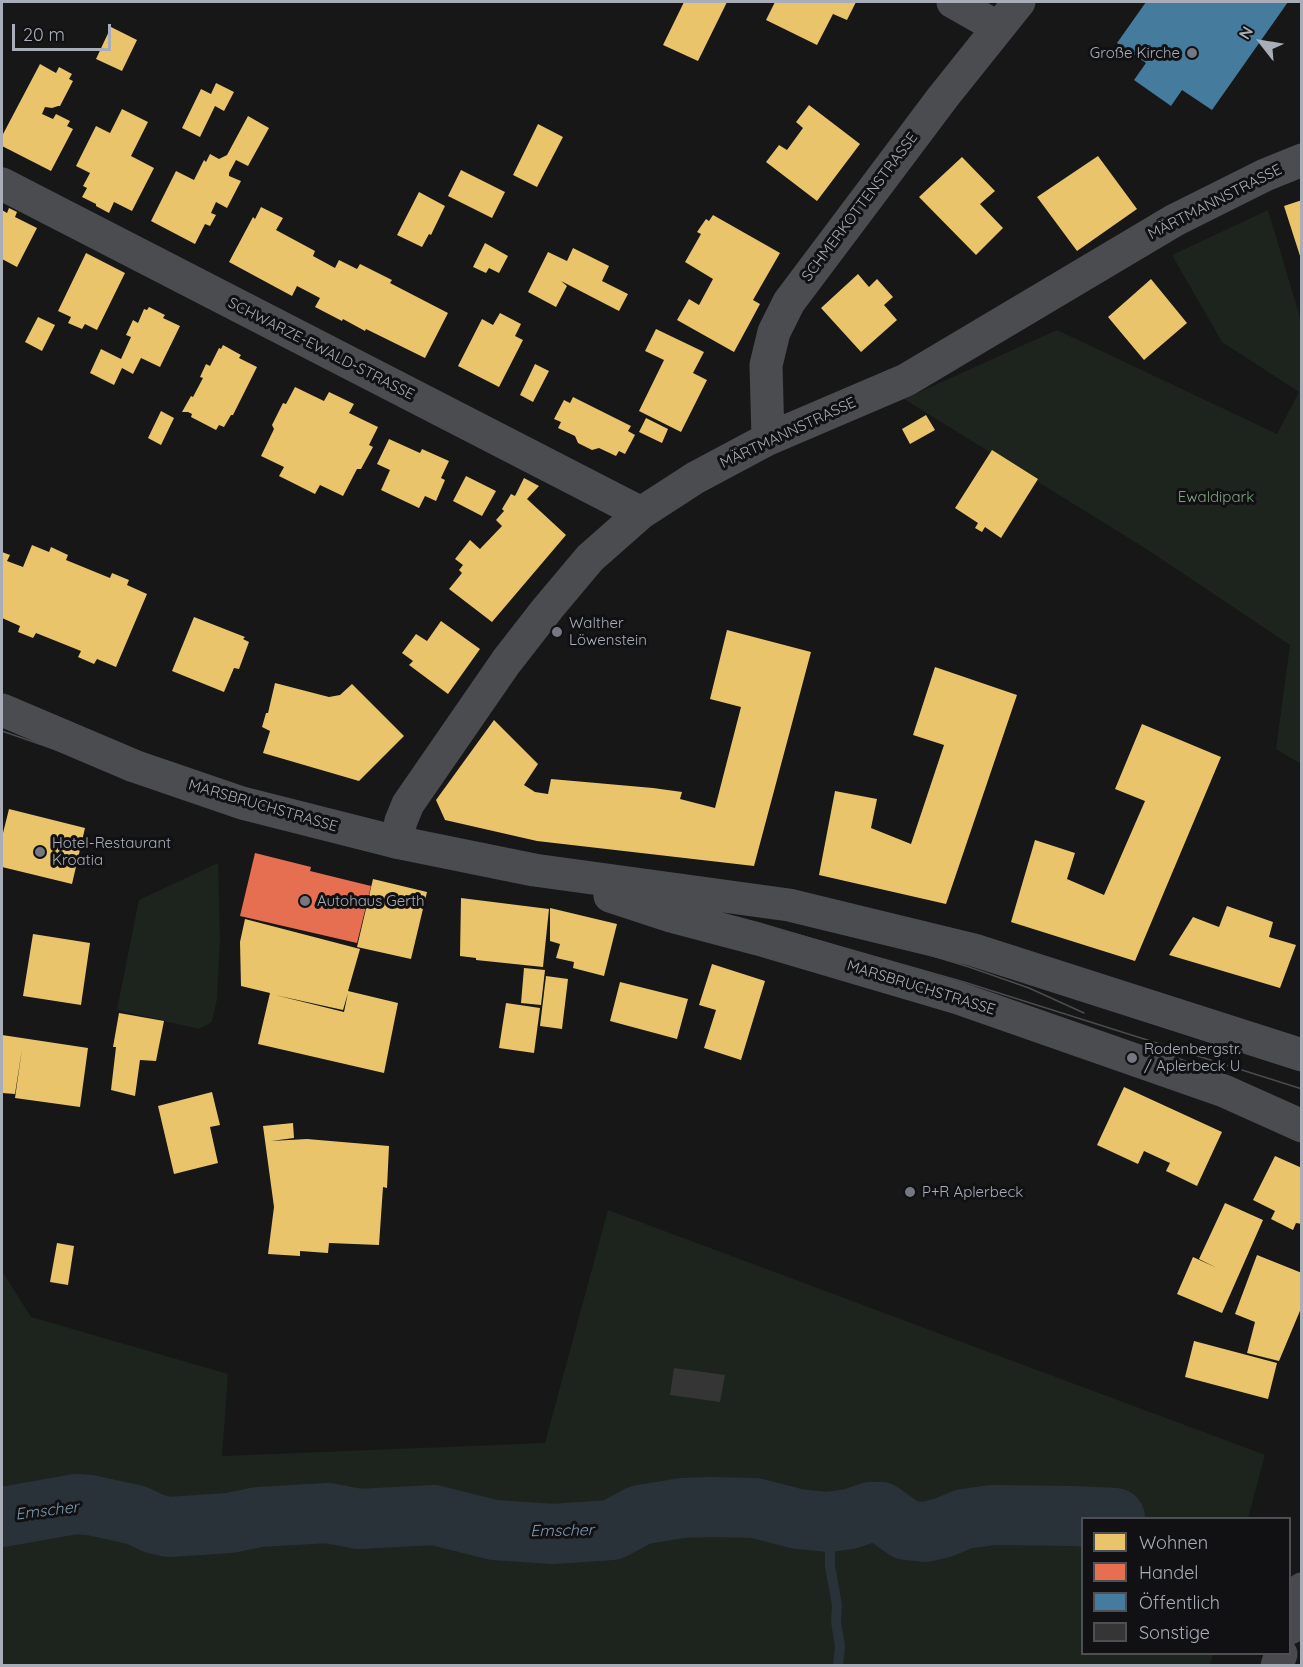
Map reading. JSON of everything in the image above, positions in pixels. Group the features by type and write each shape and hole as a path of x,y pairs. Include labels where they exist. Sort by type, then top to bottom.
{"main road":[{"path":"1291,1625 1302,1589"}],"street":[{"path":"953,2 998,27"},
{"name":"SCHMERKOTTENSTRASSE","path":"768,439 766,365 774,332 789,302 943,97 1019,2"},
{"name":"MÄRTMANNSTRASSE","path":"396,842 408,804 506,662 590,558 641,513 695,478 768,439 906,380 1175,220 1265,175 1302,160"},
{"name":"SCHWARZE-EWALD-STRASSE","path":"2,184 641,513"},
{"name":"MARSBRUCHSTRASSE","path":"2,710 123,762 242,803 396,842 534,870 789,905 974,950 1302,1055"},
{"name":"MARSBRUCHSTRASSE","path":"534,870 671,916 958,998 1224,1091 1302,1126"}],"green space":[{"name":"Ewaldipark","path":"1268,210 1301,321 1301,764 1276,749 1290,645 1148,550 904,399 1057,330 1277,434 1299,392 1222,342 1172,255"},
{"path":"218,863 220,940 217,999 212,1022 199,1029 117,1010 139,900"},
{"path":"608,1210 1265,1455 1248,1517 1081,1517 1081,1655 1213,1655 1210,1665 2,1665 2,1271 31,1317 228,1374 222,1456 545,1443"}],"building: Wohnen":[{"path":"684,2 727,2 698,61 663,45"},
{"path":"775,2 856,2 847,20 833,14 817,45 766,20"},
{"path":"111,27 137,40 122,71 96,59"},
{"path":"40,64 56,73 59,67 72,74 69,79 73,81 60,106 45,107 42,114 53,119 56,114 70,121 67,126 73,129 51,171 2,146 2,136"},
{"path":"216,83 234,92 224,111 215,106 200,137 182,128 201,89 211,94"},
{"path":"809,105 860,144 817,201 766,162 779,145 787,150 803,128 796,122"},
{"path":"122,109 148,122 131,156 154,168 132,211 114,202 109,213 82,197 87,188 83,186 90,173 76,166 96,126 110,133"},
{"path":"248,116 269,128 248,166 236,160 229,176 241,181 227,208 216,202 211,213 216,215 210,226 205,224 195,244 151,221 176,171 194,180 204,160 206,162 210,154 219,159 227,155"},
{"path":"538,124 563,137 537,187 513,175"},
{"path":"1098,156 1137,209 1077,251 1037,197"},
{"path":"962,157 995,191 980,204 1003,228 976,255 919,197"},
{"path":"461,170 505,192 492,218 448,196"},
{"path":"419,192 445,206 431,235 429,234 422,247 397,235"},
{"path":"1302,200 1302,259 1301,259 1284,206"},
{"path":"261,207 283,218 276,230 315,251 313,256 335,268 339,260 357,269 360,264 392,280 390,283 448,313 425,358 315,307 320,298 297,286 292,296 229,262 253,217 255,219"},
{"path":"9,208 17,212 15,217 37,228 17,267 2,259 2,210 7,213"},
{"path":"713,215 780,253 753,300 760,304 734,352 677,320 689,299 699,305 713,279 685,262 701,234 697,232 706,219 709,221"},
{"path":"485,243 508,256 499,273 489,268 486,273 473,267"},
{"path":"573,248 609,266 602,281 628,294 619,311 561,281 567,286 556,307 528,292 548,252 567,261"},
{"path":"86,253 125,273 97,330 85,324 82,329 68,323 71,317 58,311"},
{"path":"858,274 869,287 877,279 893,297 884,305 897,320 861,352 821,308"},
{"path":"1151,279 1187,323 1144,360 1108,317"},
{"path":"149,307 165,315 163,318 180,326 160,367 141,358 133,374 122,368 114,385 90,373 101,349 121,359 131,337 126,335 133,320 138,323 144,309 147,310"},
{"path":"500,313 521,324 515,336 523,340 499,387 458,366 482,319 493,325"},
{"path":"38,317 55,325 42,351 25,342"},
{"path":"656,329 704,352 693,373 707,380 681,432 639,411 664,360 645,351"},
{"path":"223,345 241,355 239,358 257,367 233,415 224,427 219,425 216,430 191,417 192,414 182,412 203,378 200,377 206,364 210,366 219,348 221,349"},
{"path":"535,364 549,371 533,402 520,395"},
{"path":"295,387 324,401 329,392 354,404 349,413 378,427 369,445 373,447 361,469 357,469 343,496 320,485 315,494 279,476 284,467 261,456 274,429 272,425 283,403 286,404"},
{"path":"573,397 631,426 628,431 635,435 625,454 619,451 616,456 599,448 592,450 578,443 575,436 558,428 561,422 554,419 564,400 570,403"},
{"path":"161,411 174,418 161,445 148,438"},
{"path":"926,415 935,430 910,444 902,429"},
{"path":"646,418 668,429 662,443 639,432"},
{"path":"389,439 420,453 422,449 449,461 441,478 445,480 436,501 425,496 419,508 381,490 390,470 377,464"},
{"path":"992,450 1038,479 1001,538 985,527 982,532 975,528 978,523 955,508"},
{"path":"466,476 496,491 482,516 453,501"},
{"path":"524,478 539,486 527,499 566,535 492,622 449,589 462,573 459,570 463,565 455,559 470,540 480,549 502,526 496,520 504,511 502,509 511,494 515,496"},
{"path":"32,545 49,552 51,547 68,555 66,560 110,578 112,573 129,580 127,585 147,594 116,667 97,659 94,664 78,657 81,651 36,633 33,638 18,632 20,626 2,618 2,552 10,555 7,561 23,567"},
{"path":"194,617 245,637 243,639 249,642 239,669 234,668 224,692 172,671"},
{"path":"441,621 480,649 448,694 409,665 413,661 402,653 416,634 427,641"},
{"path":"727,630 811,652 754,866 537,841 445,820 436,800 494,720 538,764 524,785 535,792 548,794 551,779 653,788 682,792 680,799 715,808 741,707 710,699"},
{"path":"935,667 1017,695 946,904 819,875 835,791 877,799 871,828 911,844 944,745 913,735"},
{"path":"275,683 329,697 340,695 352,684 404,736 359,781 263,753 270,731 262,727"},
{"path":"1142,724 1221,757 1135,961 1011,922 1035,840 1075,853 1067,879 1104,895 1145,801 1115,789"},
{"name":"Hotel-Restaurant Kroatia","path":"9,809 85,828 72,884 2,867 2,837"},
{"path":"373,879 427,892 411,959 357,947"},
{"path":"461,898 549,909 543,967 476,960 476,958 460,956"},
{"path":"1227,906 1273,922 1269,937 1296,945 1280,988 1169,955 1193,917 1219,927"},
{"path":"550,908 617,924 604,976 573,968 574,962 556,958 560,944 550,941"},
{"path":"245,919 360,949 348,991 398,1003 384,1073 258,1044 270,993 241,986 240,942","holes":["348,993 344,1012 275,995 343,1010"]},
{"path":"33,934 90,943 81,1005 23,996"},
{"path":"712,964 765,981 741,1060 704,1048 716,1010 699,1005"},
{"path":"524,968 545,970 541,1005 521,1003"},
{"path":"546,976 568,979 562,1029 540,1026"},
{"path":"620,982 688,999 677,1039 610,1021"},
{"path":"506,1003 540,1008 534,1053 499,1048"},
{"path":"119,1013 164,1021 156,1061 140,1060 135,1096 111,1090 116,1047 113,1047"},
{"path":"2,1035 88,1048 80,1107 15,1098 22,1049 15,1094 2,1093"},
{"path":"1124,1087 1222,1132 1197,1186 1166,1171 1170,1163 1144,1151 1138,1164 1097,1145"},
{"path":"212,1092 220,1125 210,1127 218,1163 174,1174 158,1106"},
{"path":"293,1123 294,1138 271,1141 307,1139 389,1146 387,1188 383,1187 379,1245 329,1243 328,1253 300,1251 300,1256 268,1254 274,1207 263,1126"},
{"path":"1275,1156 1302,1168 1302,1224 1296,1223 1293,1230 1271,1219 1275,1211 1253,1200"},
{"path":"1225,1203 1263,1220 1222,1313 1177,1294 1193,1257 1217,1268 1199,1259"},
{"path":"57,1243 74,1246 68,1285 50,1282"},
{"path":"1257,1255 1302,1273 1302,1306 1279,1361 1247,1353 1255,1322 1235,1314"},
{"path":"1194,1341 1277,1363 1268,1399 1185,1377"}],"building: Handel":[{"name":"Autohaus Gerth","path":"255,853 311,867 310,871 371,886 357,943 240,916"}],"building: Öffentlich":[{"name":"Große Kirche","path":"1146,2 1288,2 1212,110 1182,90 1171,106 1134,80 1146,63 1117,43"}],"building: Sonstige":[{"path":"674,1368 725,1375 720,1402 670,1395"}],"waterway":[{"name":"Emscher","path":"2,1517 76,1504 136,1515 155,1524 169,1527 229,1523 259,1517 328,1513 359,1519 434,1515 494,1530 553,1534 612,1530 640,1515 682,1508 710,1507 755,1508 798,1519 828,1522 850,1519 870,1512 881,1512 906,1530 925,1532 964,1519 993,1515 1094,1517"},
{"path":"822,1521 830,1547 830,1566 837,1605 836,1622 840,1646 838,1666"}],"tram line":[{"path":"2,715 217,787 398,834 595,872 778,913 864,935 1029,988 1084,1013"},
{"path":"2,731 157,785 255,815 400,851 792,933 964,982 1302,1089"}],"place":[{"name":"Große Kirche","path":"1192,53"},
{"name":"Walther Löwenstein","path":"557,632"},
{"name":"Hotel-Restaurant Kroatia","path":"40,852"},
{"name":"Autohaus Gerth","path":"305,901"},
{"name":"Rodenbergstr. / Aplerbeck U","path":"1132,1058"},
{"name":"P+R Aplerbeck","path":"910,1192"}]}
